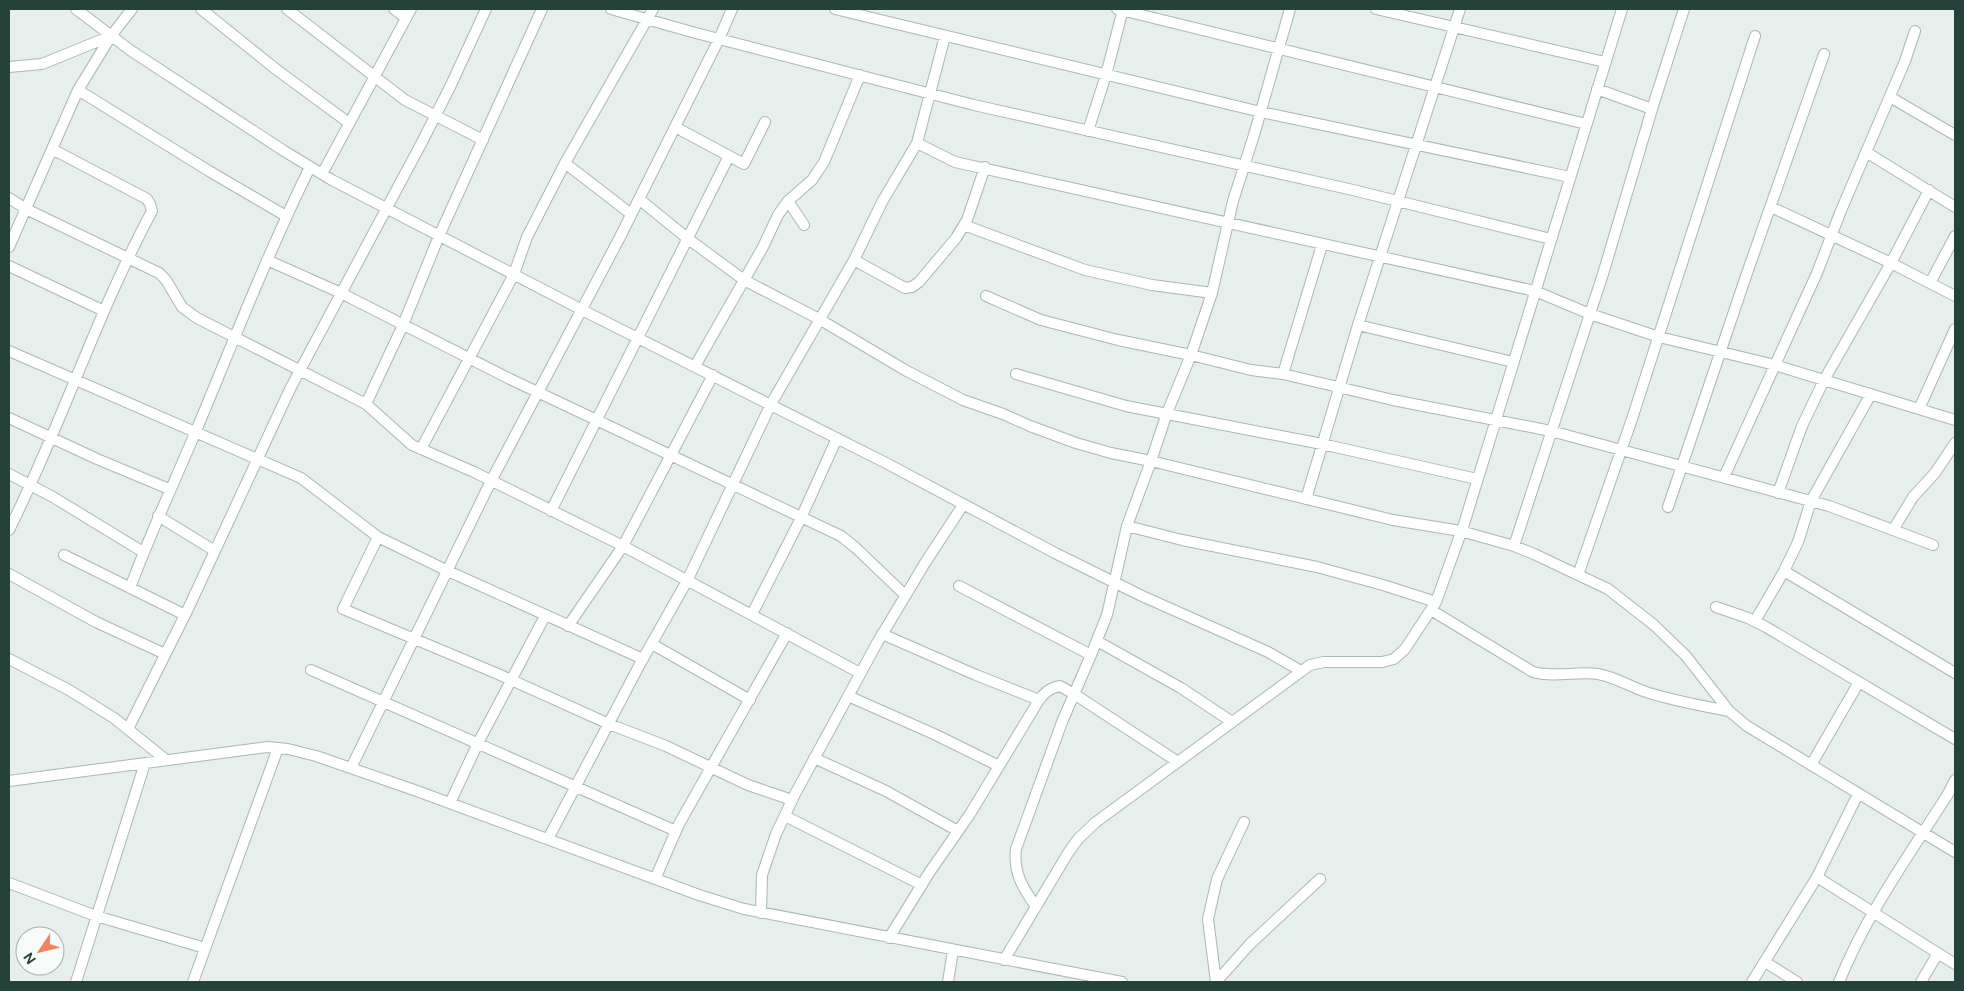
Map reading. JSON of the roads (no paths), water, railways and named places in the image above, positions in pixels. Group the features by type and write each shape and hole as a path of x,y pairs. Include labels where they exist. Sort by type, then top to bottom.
{"street":[{"path":"76,9 111,36 196,94 310,167 386,209 582,310 771,404 1114,582 1268,652 1301,671"},
{"path":"9,247 78,90 111,36 132,9"},
{"path":"201,9 277,70 349,123"},
{"path":"288,9 405,100 483,140"},
{"path":"322,174 408,13 394,9"},
{"path":"128,728 185,615 300,370 435,116 486,9"},
{"path":"366,404 403,325 439,236 542,9"},
{"path":"611,9 719,39 930,93 1551,238"},
{"path":"421,449 514,274 527,237 565,163 653,9"},
{"path":"351,768 491,481 582,310 719,39 732,9"},
{"path":"835,9 1261,112 1570,177"},
{"path":"1088,131 1106,75 1121,9 1586,124"},
{"path":"1036,907 1023,887 1014,864 1016,849 1062,722 1092,655 1107,615 1127,526 1167,413 1191,355 1212,292 1233,201 1261,112 1290,9"},
{"path":"1376,9 1605,62"},
{"path":"1306,499 1358,324 1381,258 1460,9"},
{"path":"1004,960 1078,839 1096,822 1310,665 1324,662 1382,662 1394,659 1406,649 1433,606 1461,532 1622,9"},
{"path":"1514,546 1590,314 1684,9"},
{"path":"1724,477 1832,236 1905,61 1915,31"},
{"path":"9,67 42,64 111,36"},
{"path":"548,839 643,659 688,580 771,404 854,260 882,202 916,143 945,36"},
{"path":"1578,575 1659,337 1755,36"},
{"path":"1668,507 1824,54"},
{"path":"695,366 763,247 778,215 788,201 812,180 824,162 860,75"},
{"path":"1597,89 1652,109"},
{"path":"78,90 286,216"},
{"path":"1890,97 1955,135"},
{"path":"675,127 744,164 765,122"},
{"path":"916,143 955,162 985,167 1322,245 1535,291 1590,314 1659,337 1775,365 1955,420"},
{"path":"9,530 52,438 104,311 152,211 146,199 52,149"},
{"path":"1866,152 1955,207"},
{"path":"551,510 729,156"},
{"path":"565,163 631,214"},
{"path":"130,588 169,489 196,431 286,216 310,167"},
{"path":"854,260 905,288 912,287 919,282 956,238 964,225 973,205 985,167"},
{"path":"1778,493 1802,426 1824,380 1891,263 1929,190"},
{"path":"9,198 26,209 159,273 166,280 182,307 197,318 366,404 412,445 491,481 623,546 860,673"},
{"path":"639,198 687,238 744,280 819,319 905,370 963,400 1076,443 1111,453 1393,520 1461,532 1514,546 1578,575 1608,590 1654,625 1686,656 1729,711 1747,726 1955,852"},
{"path":"788,201 804,225"},
{"path":"1771,207 1891,263 1955,296"},
{"path":"964,225 1084,270 1143,283 1212,292"},
{"path":"1930,283 1955,236"},
{"path":"1283,374 1322,245"},
{"path":"267,260 341,292 403,325 595,420 841,536 906,595"},
{"path":"9,266 104,311"},
{"path":"986,296 1041,320 1118,340 1251,370 1283,374 1339,388 1552,431 1837,508 1933,545"},
{"path":"1358,324 1513,362"},
{"path":"1919,409 1955,329"},
{"path":"9,351 302,478 378,537 545,616 643,659"},
{"path":"1016,374 1126,406 1322,444 1478,479"},
{"path":"568,626 623,546 713,375"},
{"path":"1755,622 1798,542 1811,501 1871,394"},
{"path":"9,418 97,460 169,489"},
{"path":"752,614 801,518 837,438"},
{"path":"1893,530 1913,497 1935,473 1955,443"},
{"path":"9,474 31,485 143,552"},
{"path":"760,913 762,875 792,800 882,634 963,505"},
{"path":"158,516 215,551"},
{"path":"1127,526 1182,540 1316,567 1383,585 1433,606 1533,672 1544,675 1564,676 1581,673 1599,674 1617,679 1648,693 1729,711"},
{"path":"378,537 343,609 609,724 666,746 748,785 792,800"},
{"path":"64,555 185,615"},
{"path":"1784,571 1955,673"},
{"path":"9,574 96,622 165,654"},
{"path":"959,586 1092,655"},
{"path":"1716,607 1755,622 1955,739"},
{"path":"450,803 478,743 545,616"},
{"path":"655,879 676,831 787,633"},
{"path":"882,634 976,676 1039,700"},
{"path":"1097,641 1181,688 1232,722"},
{"path":"652,644 750,700"},
{"path":"9,659 69,690 114,718 166,760"},
{"path":"311,670 676,831"},
{"path":"1811,765 1859,682"},
{"path":"889,938 1039,700 1052,687 1060,686 1074,694 1178,762"},
{"path":"848,696 934,734 999,766"},
{"path":"9,782 267,747 278,748 316,756 450,803 699,895 760,913 1122,982"},
{"path":"193,982 278,748"},
{"path":"814,758 886,791 958,831"},
{"path":"76,982 145,763"},
{"path":"1839,982 1852,950 1873,912 1955,780"},
{"path":"1752,982 1818,877 1858,794"},
{"path":"785,816 922,885"},
{"path":"1244,822 1217,879 1208,919 1216,982 1250,944 1320,879"},
{"path":"1818,877 1955,964"},
{"path":"9,883 96,916 205,948"},
{"path":"948,982 954,950"},
{"path":"1921,982 1938,953"},
{"path":"1765,962 1797,982"}]}
